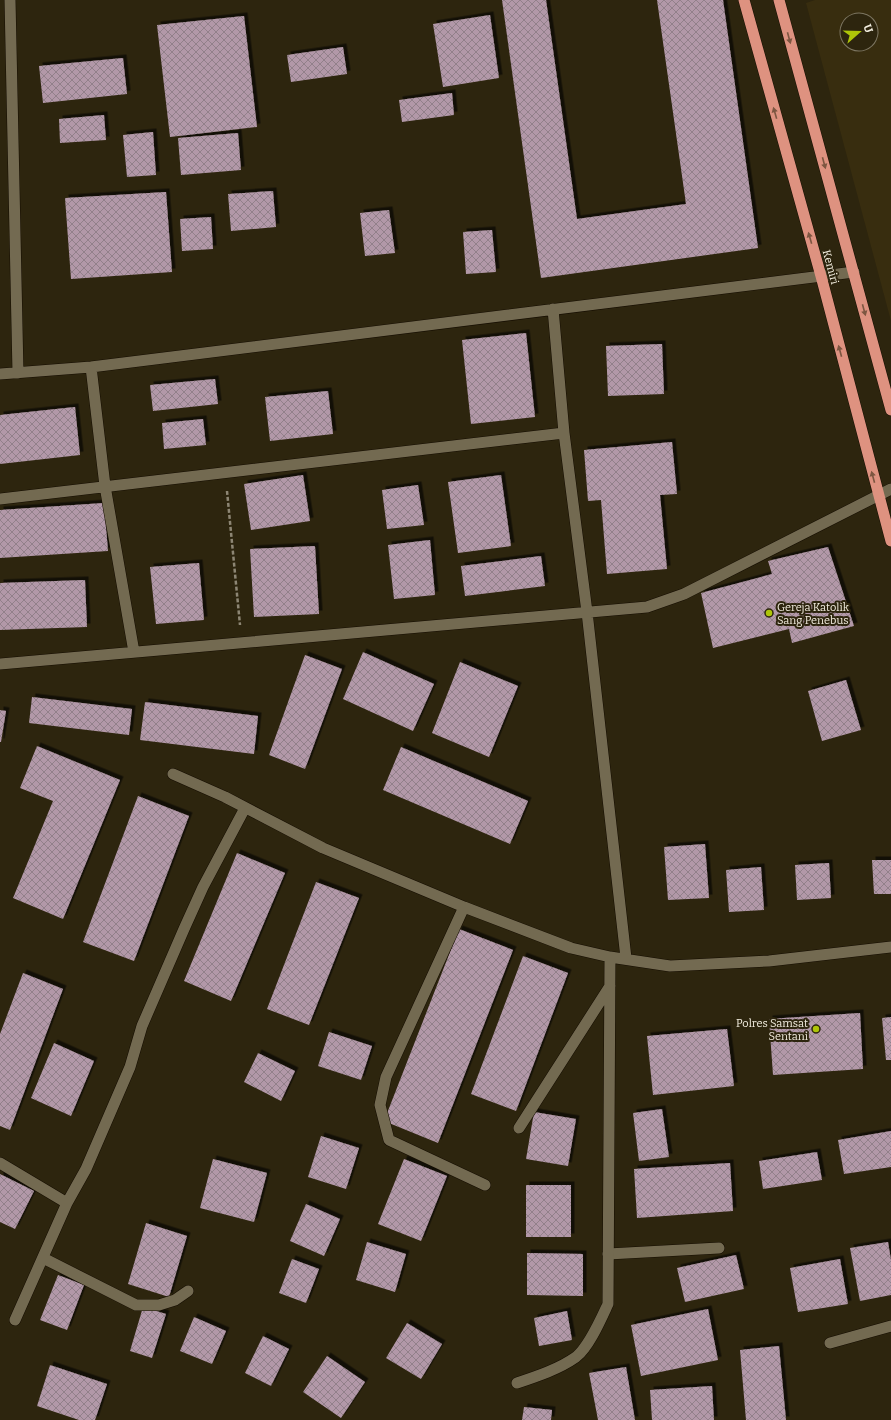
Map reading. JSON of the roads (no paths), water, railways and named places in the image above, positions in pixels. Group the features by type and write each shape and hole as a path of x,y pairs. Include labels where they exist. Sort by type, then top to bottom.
{"highway":[{"name":"Kemiri","path":"744,0 891,541"},
{"name":"Kemiri","path":"779,0 854,272 886,376 891,410"}],"street":[{"path":"10,0 18,373"},
{"path":"0,374 91,368 854,272"},
{"path":"553,309 564,433 587,612 626,958"},
{"path":"91,368 105,486 134,652"},
{"path":"0,499 564,433"},
{"path":"0,664 647,607 671,599 891,489"},
{"path":"173,774 245,808 323,848 464,907 570,948 610,957 626,958 670,966 769,961 891,947"},
{"path":"15,1320 67,1203 86,1169 130,1067 142,1026 184,929 203,887 245,808"},
{"path":"464,907 386,1077 380,1105 389,1140 486,1185"},
{"path":"518,1383 551,1371 578,1356 596,1330 608,1304 610,957"},
{"path":"519,1128 610,986"},
{"path":"0,1163 67,1203"},
{"path":"608,1254 718,1248"},
{"path":"42,1258 136,1305 159,1306 175,1300 188,1291"},
{"path":"830,1343 891,1326"}],"place":[{"name":"Gereja Katolik Sang Penebus","path":"769,613"},
{"name":"Polres Samsat Sentani","path":"816,1029"}]}
